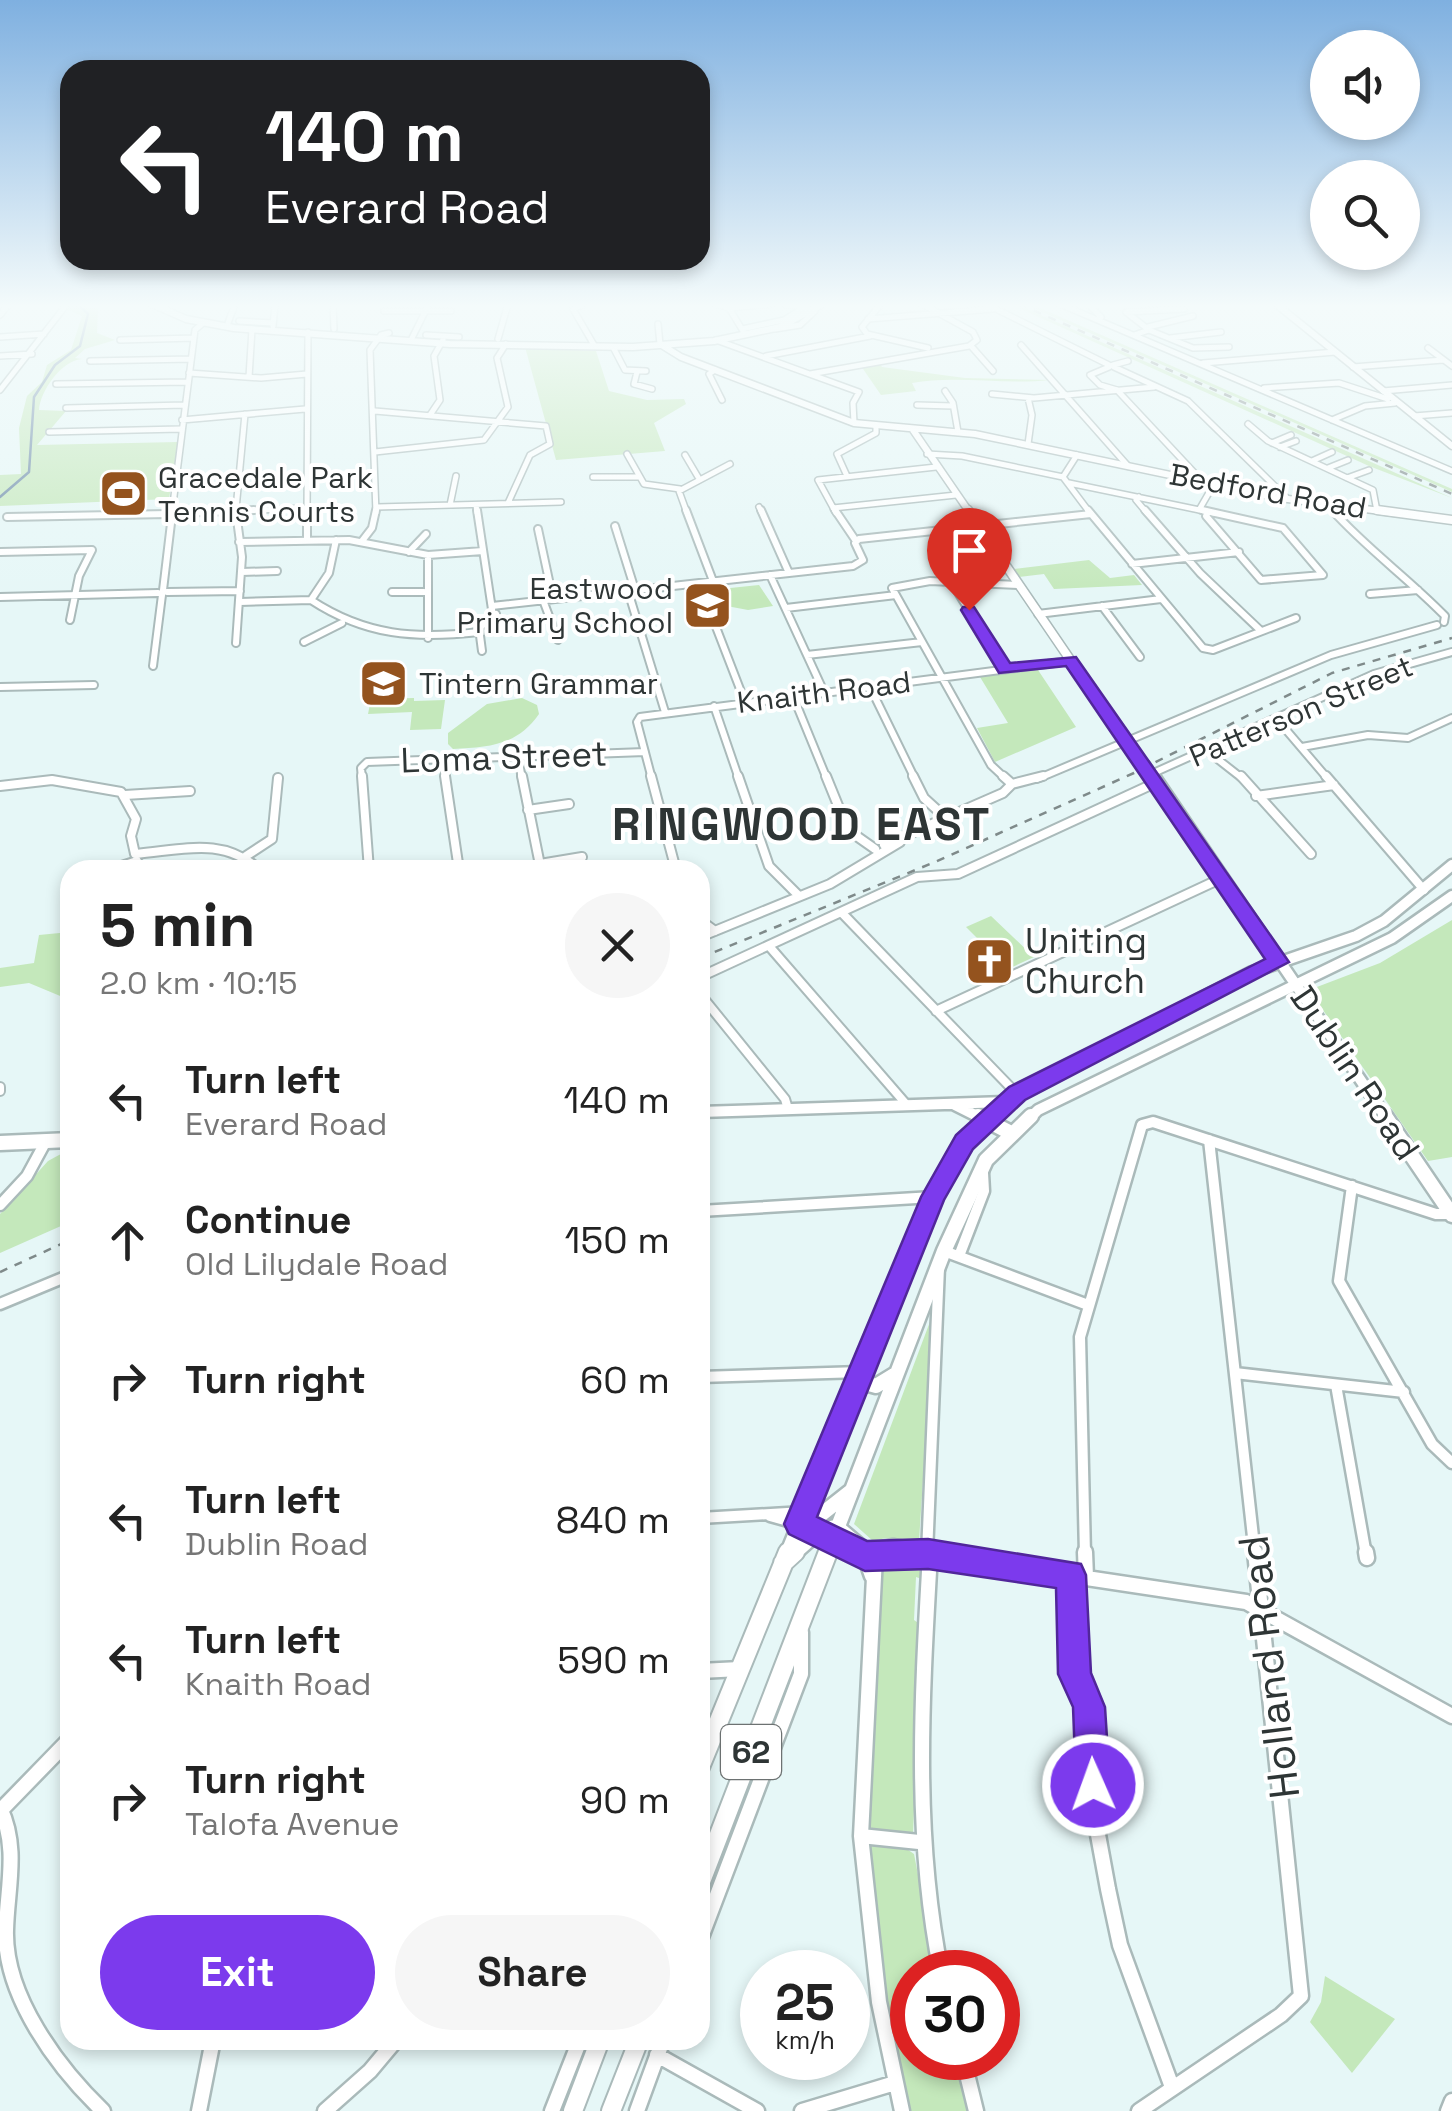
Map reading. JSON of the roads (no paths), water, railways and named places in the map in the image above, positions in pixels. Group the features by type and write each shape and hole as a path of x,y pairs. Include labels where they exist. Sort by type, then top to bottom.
{"main road":[{"name":"Bedford Road","path":"798,403 876,430 958,432 1288,499 1452,520"},
{"path":"1396,403 1451,444"},
{"name":"Dublin Road","path":"913,430 1452,1215"},
{"name":"62","path":"710,1742 783,1564 851,1491 942,1258 983,1165 1011,1133 1066,1094 1356,936 1450,871"},
{"name":"62","path":"710,1858 800,1620 819,1525 860,1376 930,1203 964,1142 1017,1094 1252,972 1316,976 1412,927 1452,896"},
{"path":"1252,972 1316,976"},
{"path":"710,1112 1006,1102"},
{"path":"967,1105 1011,1133"},
{"path":"964,1142 967,1105"},
{"path":"0,1143 60,1140"},
{"path":"860,1376 876,1386 897,1372"},
{"path":"573,2111 596,2050"},
{"path":"612,2111 635,2050"}],"street":[{"path":"305,403 307,540"},
{"path":"362,541 372,528 377,507 374,403"},
{"path":"430,415 438,403"},
{"path":"375,452 484,440 507,403"},
{"path":"853,403 854,424"},
{"path":"951,403 958,432"},
{"path":"1028,444 1032,416 1029,403"},
{"path":"1073,403 1128,466"},
{"path":"1129,403 1203,482"},
{"path":"1185,403 1197,409 1288,499"},
{"path":"1292,403 1452,472"},
{"path":"1332,420 1377,403"},
{"path":"66,408 184,405 153,666"},
{"path":"917,405 953,406"},
{"path":"1197,409 1215,408"},
{"path":"182,420 305,409"},
{"path":"375,411 546,426 550,444 530,455 508,504"},
{"path":"1414,416 1452,413"},
{"path":"236,643 242,572 236,511 245,414"},
{"path":"1248,424 1272,444 1373,490 1378,511"},
{"path":"1254,430 1268,425"},
{"path":"49,432 180,429"},
{"path":"847,476 837,454 876,430"},
{"path":"1272,444 1296,441"},
{"path":"1280,447 1296,441"},
{"path":"1290,451 1296,441"},
{"path":"1312,461 1332,452"},
{"path":"627,454 638,477 649,486 680,489 698,476 730,464"},
{"path":"927,454 962,456 1282,528 1323,573 1304,579 1260,580 1206,516 1208,512"},
{"path":"1066,480 1077,454"},
{"path":"685,455 698,476"},
{"path":"1328,468 1348,460"},
{"path":"492,606 858,565 863,560 856,541 848,535 818,482 821,478 936,467"},
{"path":"1348,478 1368,470"},
{"path":"450,505 456,476"},
{"path":"593,477 638,477"},
{"path":"1066,480 1203,648 1214,650 1296,618"},
{"path":"1199,510 1214,484"},
{"path":"680,489 713,581"},
{"path":"833,508 956,495"},
{"path":"1139,497 1136,500 1186,558 1260,630"},
{"path":"377,507 561,502"},
{"path":"476,504 492,616"},
{"path":"1018,585 952,582 896,584 892,588 991,765 1012,784 1027,783 1125,738 1149,734 1331,655 1441,623 1400,570 1368,551 1327,505"},
{"path":"759,507 789,573"},
{"path":"6,517 306,508"},
{"path":"856,541 1090,514"},
{"path":"615,526 665,712"},
{"path":"538,530 554,599"},
{"path":"409,552 426,534"},
{"path":"311,600 328,573 336,540"},
{"path":"239,542 362,541 428,555 483,552"},
{"path":"0,552 92,550 70,620"},
{"path":"1132,564 1239,552"},
{"path":"428,555 430,577 424,592 428,638"},
{"path":"242,572 277,570"},
{"path":"770,575 824,692"},
{"path":"952,582 1005,669"},
{"path":"0,597 240,590"},
{"path":"1370,594 1418,590"},
{"path":"392,592 424,592"},
{"path":"786,608 896,596"},
{"path":"1038,614 1161,599"},
{"path":"240,602 311,600 342,622 400,639 479,632 492,616 516,604"},
{"path":"542,600 558,640"},
{"path":"1102,606 1140,657"},
{"path":"304,642 342,622"},
{"path":"716,627 745,702"},
{"path":"479,632 482,651"},
{"path":"807,656 922,642"},
{"name":"Patterson Street","path":"710,973 925,874 963,872 1149,773 1374,674 1452,652"},
{"name":"Knaith Road","path":"645,752 638,718 665,712 1070,661"},
{"path":"0,687 96,684"},
{"path":"870,687 924,798 946,818"},
{"path":"793,696 848,830 881,849"},
{"path":"714,706 770,866 798,896"},
{"path":"1276,718 1424,890"},
{"path":"1302,746 1368,735 1408,738 1452,718"},
{"path":"1206,750 1239,774 1311,854"},
{"path":"645,752 673,860"},
{"name":"Loma Street","path":"368,860 364,763 645,752"},
{"path":"518,757 539,860"},
{"path":"443,759 457,860"},
{"path":"246,856 272,839 278,778"},
{"path":"0,786 52,780 125,795 190,791"},
{"path":"710,933 866,863 881,849 1008,791 1012,784"},
{"path":"1256,796 1334,786"},
{"path":"125,795 136,818 132,836 138,860"},
{"path":"528,810 569,804"},
{"path":"148,860 216,846 250,860"},
{"path":"569,860 582,857"},
{"path":"936,1011 1222,878"},
{"path":"842,912 1017,1094"},
{"path":"710,927 715,931"},
{"path":"769,946 906,1104"},
{"path":"710,1006 788,1109"},
{"path":"1172,2088 1120,1946 1094,1813 1089,1707 1074,1674 1080,1337 1144,1123 1452,1215"},
{"name":"Holland Road","path":"1139,2111 1281,2015 1301,1996 1300,1946 1210,1140"},
{"path":"0,1204 27,1176 46,1141"},
{"path":"959,1256 984,1191 983,1165"},
{"path":"1352,1186 1339,1281 1439,1455 1452,1463"},
{"path":"710,1211 930,1203"},
{"path":"936,1950 920,1842 942,1258 959,1256 1088,1304"},
{"path":"0,1304 60,1280"},
{"path":"1235,1373 1404,1392"},
{"path":"710,1377 860,1376"},
{"path":"1336,1385 1367,1558"},
{"path":"710,1517 762,1514 819,1525 870,1554 928,1554 1225,1598 1263,1610 1452,1716"},
{"path":"870,1554 873,1583 861,1836 877,1985 902,2111"},
{"path":"710,1914 801,1674 800,1620"},
{"path":"710,1670 740,1669"},
{"path":"60,1748 0,1809 10,1834 6,1950 16,1989 63,2068 103,2111"},
{"path":"861,1836 920,1842"},
{"path":"199,2111 211,2050"},
{"path":"325,2111 359,2082 387,2050"},
{"path":"552,2111 576,2050"},
{"path":"637,2111 659,2050"},
{"path":"663,2050 757,2111"},
{"path":"968,2080 976,2111"},
{"path":"802,2111 895,2083"},
{"path":"1448,2111 1452,2102"}],"waterway":[{"path":"0,497 29,472 34,403"}],"railway":[{"path":"1244,403 1452,494"},
{"path":"710,954 935,862 1134,773 1332,673 1452,638"},
{"path":"0,1272 60,1245"}],"place":[{"name":"Gracedale Park Tennis Courts","path":"123,494"},
{"name":"Eastwood Primary School","path":"708,605"},
{"name":"Tintern Grammar","path":"384,683"},
{"name":"Uniting Church","path":"990,961"}],"district":[{"name":"RINGWOOD EAST","path":"802,824"}]}
